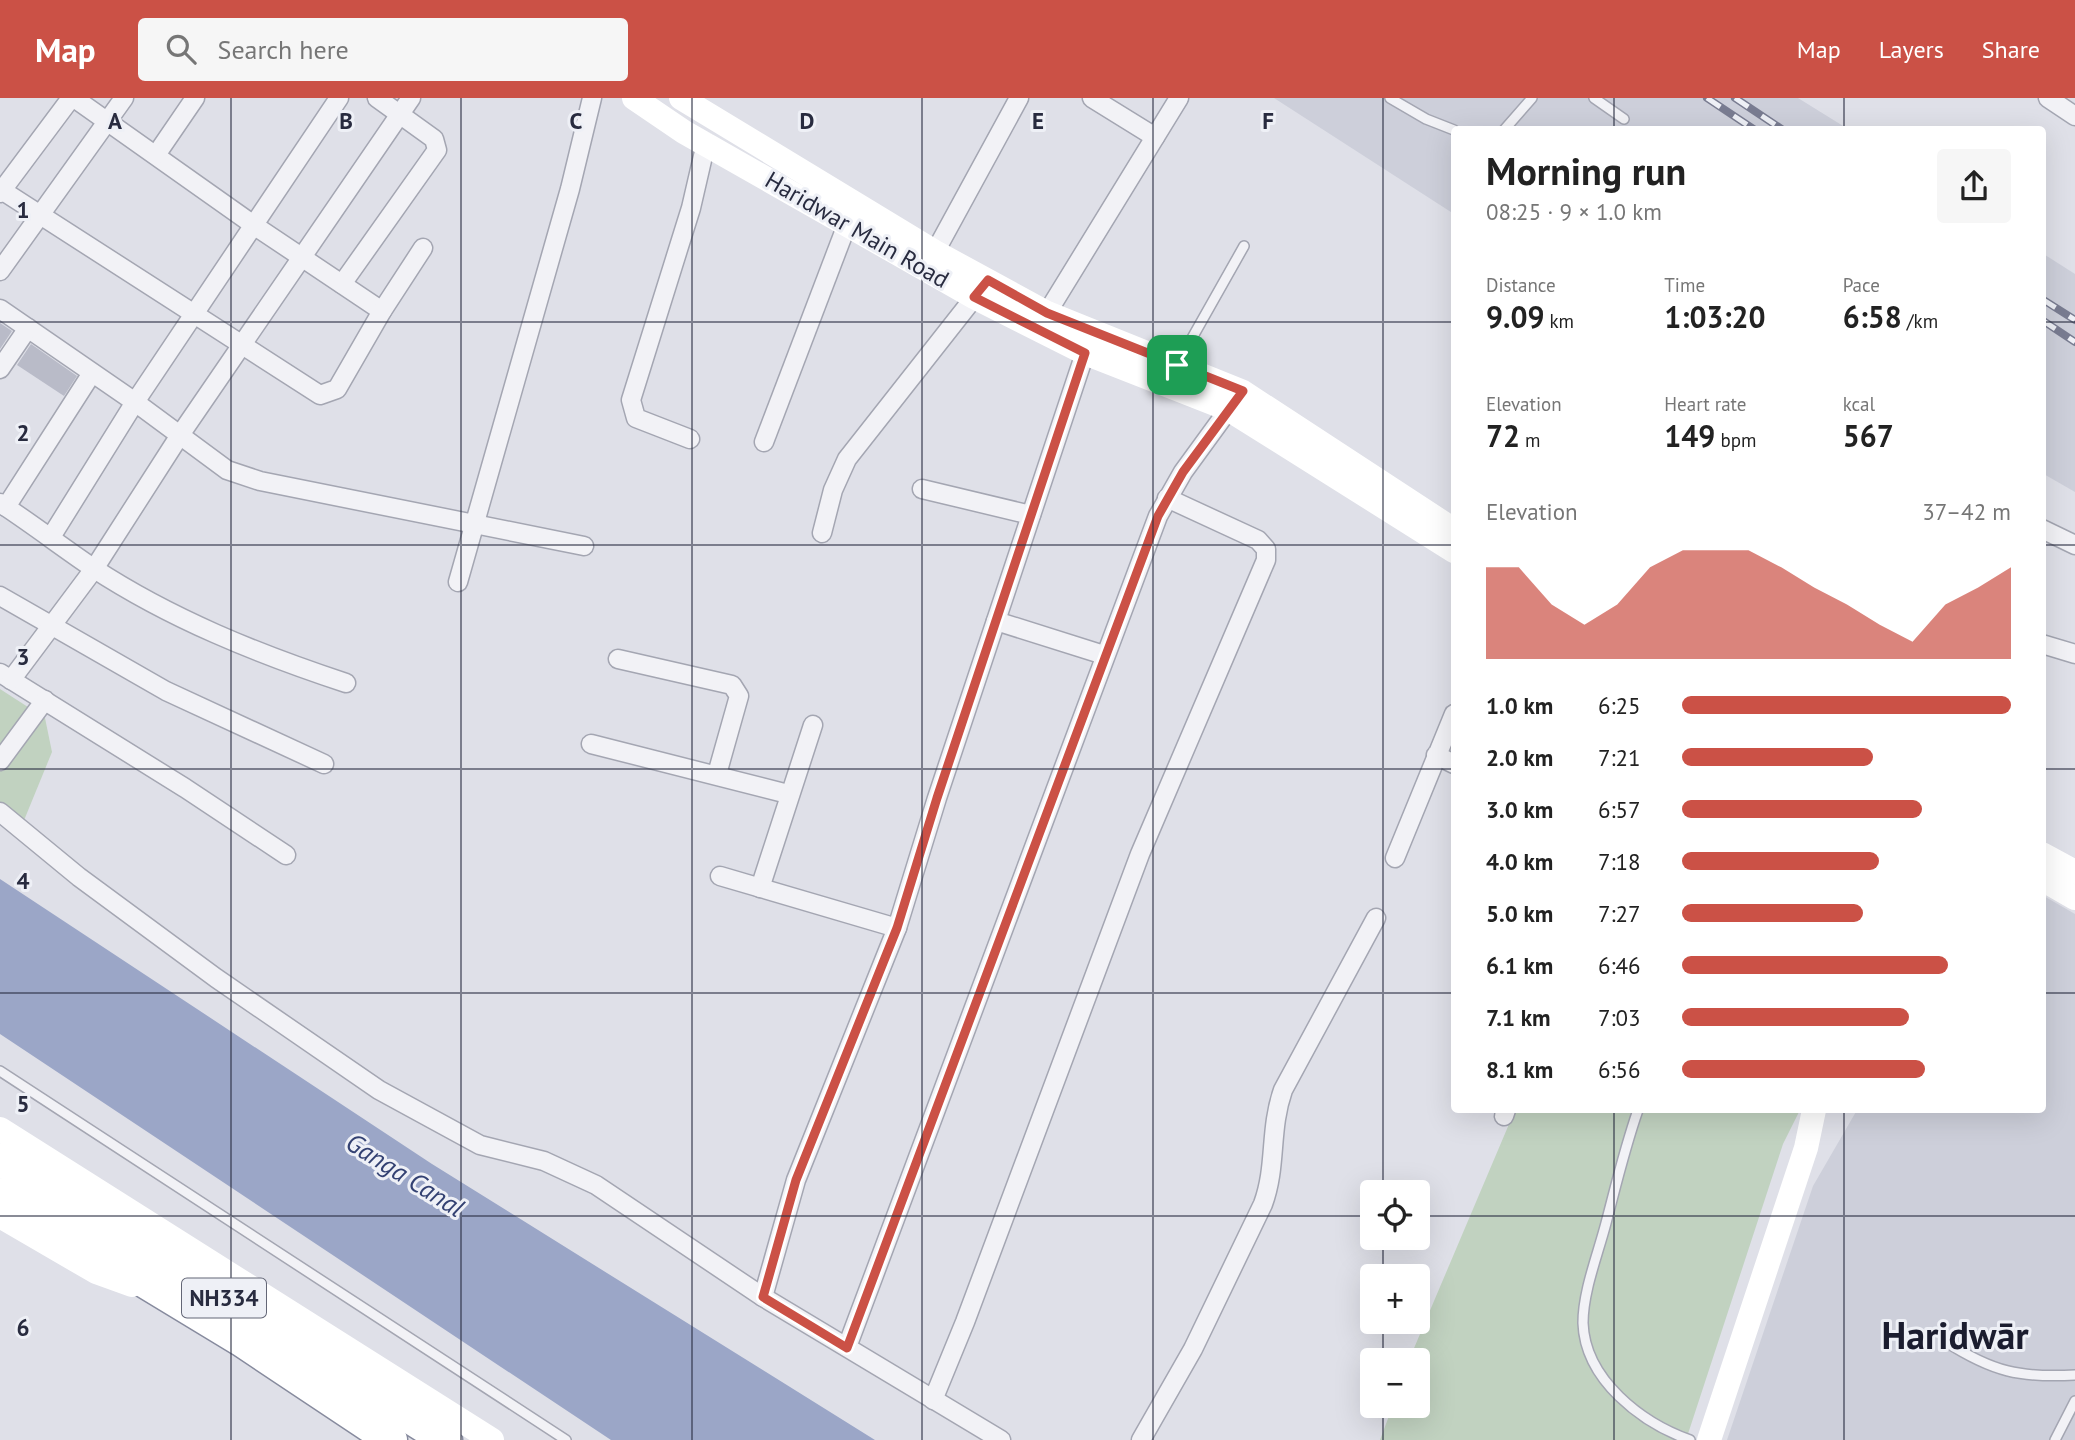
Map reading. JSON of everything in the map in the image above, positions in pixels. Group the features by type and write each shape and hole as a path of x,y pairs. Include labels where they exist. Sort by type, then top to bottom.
{"highway":[{"name":"NH334","path":"0,1158 446,1440"},
{"name":"NH334","path":"0,1194 181,1304 391,1440"}],"main road":[{"name":"Haridwar Main Road","path":"634,98 684,132 846,227 981,289 1177,365 1451,528"},
{"name":"Haridwar Main Road","path":"695,102 935,252 981,289 1085,353 1235,400 1451,549"},
{"path":"684,132 695,102"},
{"path":"2046,856 2075,872"},
{"path":"2046,881 2075,898"},
{"path":"1709,1440 1805,1148 1813,1113"},
{"path":"1805,1148 1828,1113"},
{"path":"0,1129 492,1440"},
{"path":"0,1216 96,1272 181,1304"}],"street":[{"path":"382,311 72,98 1,190 193,316 320,395 328,395 337,389 382,311 423,248"},
{"path":"0,271 124,98"},
{"path":"156,155 195,98"},
{"path":"51,537 135,402 339,98"},
{"path":"342,284 437,150 434,139 377,98"},
{"path":"286,855 5,676 49,627 94,569 180,435 411,98"},
{"path":"458,582 570,189 592,98"},
{"path":"935,252 1019,98"},
{"path":"1092,98 1155,137"},
{"path":"1047,313 1179,98"},
{"path":"2048,98 2075,116"},
{"path":"690,439 636,418 631,400 691,208 706,144"},
{"path":"764,442 846,227"},
{"path":"822,533 833,490 847,459 981,289"},
{"path":"0,309 135,402 227,470 260,481 584,546"},
{"path":"0,369 28,328"},
{"path":"763,1297 796,1180 897,928 937,798 1085,353"},
{"path":"92,373 3,505 94,569 207,630 275,659 346,683"},
{"path":"847,1348 1104,655 1167,498 1235,400"},
{"path":"922,489 1031,514"},
{"path":"933,1400 965,1322 1140,854 1266,560 1266,548 1258,540 1167,498"},
{"path":"2046,531 2075,545"},
{"path":"0,596 49,627 166,691 324,764"},
{"path":"996,621 1104,655"},
{"path":"2046,646 2075,654"},
{"path":"618,659 732,685 737,690 739,696 717,774"},
{"path":"0,761 45,701"},
{"path":"1395,858 1451,721"},
{"path":"760,888 788,794 813,725"},
{"path":"592,744 788,794"},
{"path":"1436,755 1451,762"},
{"path":"0,812 79,877 216,978 379,1090 480,1145 568,1170 763,1297 1001,1440"},
{"path":"720,877 897,928"},
{"path":"1141,1440 1193,1349 1263,1204 1271,1184 1274,1115 1283,1090 1376,918"}],"lane":[{"path":"1390,98 1426,119 1451,129"},
{"path":"1508,126 1532,98"},
{"path":"1594,98 1624,119"},
{"path":"1177,365 1244,246"},
{"path":"0,1071 566,1440"},
{"path":"1638,1113 1591,1281 1583,1323 1591,1356 1609,1386 1638,1414 1663,1430 1690,1440"},
{"path":"1946,1342 1996,1370 2052,1376 2075,1375"},
{"path":"2055,1440 2075,1401"}],"shaded area":[{"path":"1274,98 1798,98 1843,126 1451,126 1451,212"},
{"path":"2046,256 2075,274 2075,492 2046,475"},
{"path":"2046,897 2075,914 2075,1440 1727,1440 1813,1186 1855,1113 2046,1113"}],"green space":[{"path":"0,689 45,718 52,752 18,835 0,822"},
{"path":"1514,1113 1798,1113 1783,1144 1686,1440 1380,1440 1388,1418 1430,1418 1430,1348 1414,1348 1420,1334 1430,1334 1430,1310"}],"water":[{"name":"Ganga Canal","path":"0,879 432,1164 875,1440 611,1440 0,1034"}],"building":[{"path":"0,323 12,331 0,349"},
{"path":"31,344 77,376 64,396 17,365"}],"railway":[{"path":"1707,98 1749,126"},
{"path":"1735,98 1777,126"},
{"path":"2046,302 2075,320"},
{"path":"2046,323 2075,342"}],"district":[{"name":"Haridwār","path":"1955,1336"}],"route":[{"path":"988,280 1047,313 1177,365 1243,391 1183,472 1158,516 975,1000 894,1229 847,1348 763,1297 796,1180 897,928 937,798 1085,353 974,297 988,280"}]}
